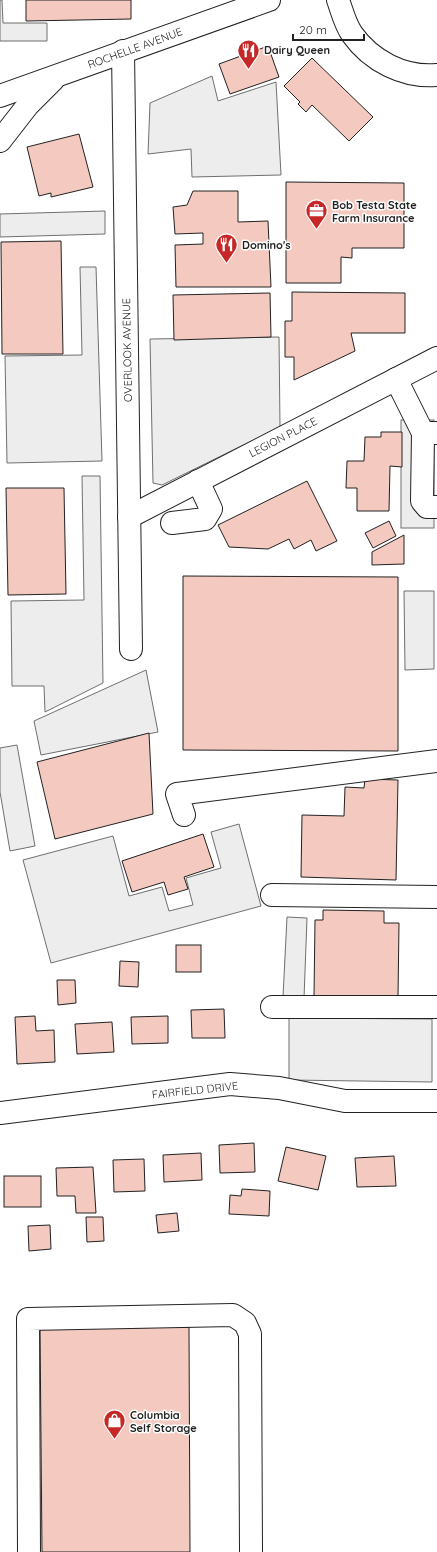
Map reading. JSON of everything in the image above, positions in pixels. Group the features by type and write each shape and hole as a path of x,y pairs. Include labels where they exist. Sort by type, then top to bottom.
{"street":[{"name":"ROCHELLE AVENUE","path":"0,96 269,0"},
{"path":"338,0 344,19 352,33 363,48 373,56 391,67 402,71 418,75 437,75"},
{"name":"OVERLOOK AVENUE","path":"123,52 131,649"},
{"path":"0,141 28,105 58,75"},
{"name":"LEGION PLACE","path":"129,517 437,358"},
{"path":"396,379 430,433 422,501 427,507 437,507"},
{"path":"172,523 205,519 211,509 198,481"},
{"path":"184,815 177,794 437,761"},
{"path":"272,895 437,897"},
{"path":"272,1007 437,1007"},
{"name":"FAIRFIELD DRIVE","path":"0,1113 230,1084 279,1088 345,1101 437,1101"},
{"path":"29,1552 28,1319 233,1315 245,1323 250,1334 251,1552"}],"shaded area":[{"path":"0,0 2,0 3,23 47,23 47,41 0,41"},
{"path":"212,76 218,101 276,82 281,175 192,177 191,149 148,154 150,103"},
{"path":"105,211 105,234 0,237 0,214"},
{"path":"80,267 96,267 102,461 7,463 5,356 82,355"},
{"path":"279,337 280,427 162,485 153,483 150,339"},
{"path":"401,420 434,420 434,528 401,528"},
{"path":"82,476 100,476 103,683 45,712 44,686 12,686 11,601 84,600"},
{"path":"404,591 434,591 434,669 405,670"},
{"path":"146,670 158,732 41,755 34,721"},
{"path":"17,745 35,846 10,851 0,792 0,748"},
{"path":"239,824 261,906 51,963 23,860 113,836 129,896 162,887 169,911 193,905 186,878 221,868 211,832"},
{"path":"287,917 307,918 304,998 283,997"},
{"path":"289,1018 432,1019 432,1082 289,1080"}],"building":[{"path":"26,0 131,0 131,19 26,21"},
{"name":"Dairy Queen","path":"268,46 279,77 230,94 219,64"},
{"path":"312,58 373,117 349,141 312,105 306,112 298,104 300,102 284,86"},
{"path":"79,134 93,187 51,197 51,193 39,196 27,147"},
{"path":"286,182 404,183 404,248 352,248 352,258 341,257 341,283 286,283"},
{"path":"193,191 238,191 238,222 268,221 271,287 176,287 175,245 203,244 203,233 175,234 173,207 187,205"},
{"path":"61,241 63,354 2,354 1,242"},
{"path":"292,292 405,293 405,333 351,333 355,351 294,380 294,357 285,357 285,321 292,321"},
{"path":"270,293 271,337 174,340 173,295"},
{"path":"381,432 402,432 402,467 390,466 389,511 357,511 357,488 346,488 347,461 364,461 365,437 381,437"},
{"path":"307,481 337,541 316,551 311,540 294,549 289,539 268,549 229,547 218,525"},
{"path":"6,488 64,488 66,594 8,595"},
{"path":"389,521 396,536 373,548 365,533"},
{"path":"404,535 404,564 372,565 372,552"},
{"path":"183,576 398,577 398,751 183,750"},
{"path":"149,733 153,814 55,839 37,762"},
{"path":"365,779 398,780 396,880 301,877 302,815 344,816 345,787 364,788"},
{"path":"203,834 214,867 184,877 188,889 168,895 164,882 132,892 122,861"},
{"path":"323,910 384,911 384,923 399,923 398,997 314,996 315,920 323,920"},
{"path":"176,945 201,945 201,972 176,972"},
{"path":"120,961 139,962 138,987 119,986"},
{"path":"57,980 75,980 76,1003 58,1005"},
{"path":"224,1009 225,1038 192,1038 191,1010"},
{"path":"35,1016 36,1031 54,1030 55,1062 17,1064 15,1017"},
{"path":"168,1016 168,1043 132,1044 131,1017"},
{"path":"112,1022 114,1052 77,1054 75,1024"},
{"path":"254,1143 255,1172 220,1173 219,1145"},
{"path":"286,1147 326,1156 318,1190 278,1181"},
{"path":"201,1153 202,1180 164,1182 163,1155"},
{"path":"394,1156 396,1186 357,1187 355,1158"},
{"path":"144,1159 145,1191 114,1192 113,1160"},
{"path":"93,1167 96,1213 76,1213 75,1196 57,1196 56,1168"},
{"path":"4,1176 41,1176 41,1207 4,1207"},
{"path":"242,1189 270,1191 269,1216 229,1214 230,1195 241,1196"},
{"path":"177,1213 179,1231 158,1233 156,1215"},
{"path":"86,1217 103,1217 104,1241 87,1242"},
{"path":"50,1225 51,1249 29,1251 28,1226"},
{"name":"Columbia Self Storage","path":"189,1327 190,1552 42,1552 40,1329"}],"place":[{"name":"Dairy Queen","path":"249,70"},
{"name":"Bob Testa State Farm Insurance","path":"316,230"},
{"name":"Domino's","path":"226,264"},
{"name":"Columbia Self Storage","path":"115,1440"}]}
